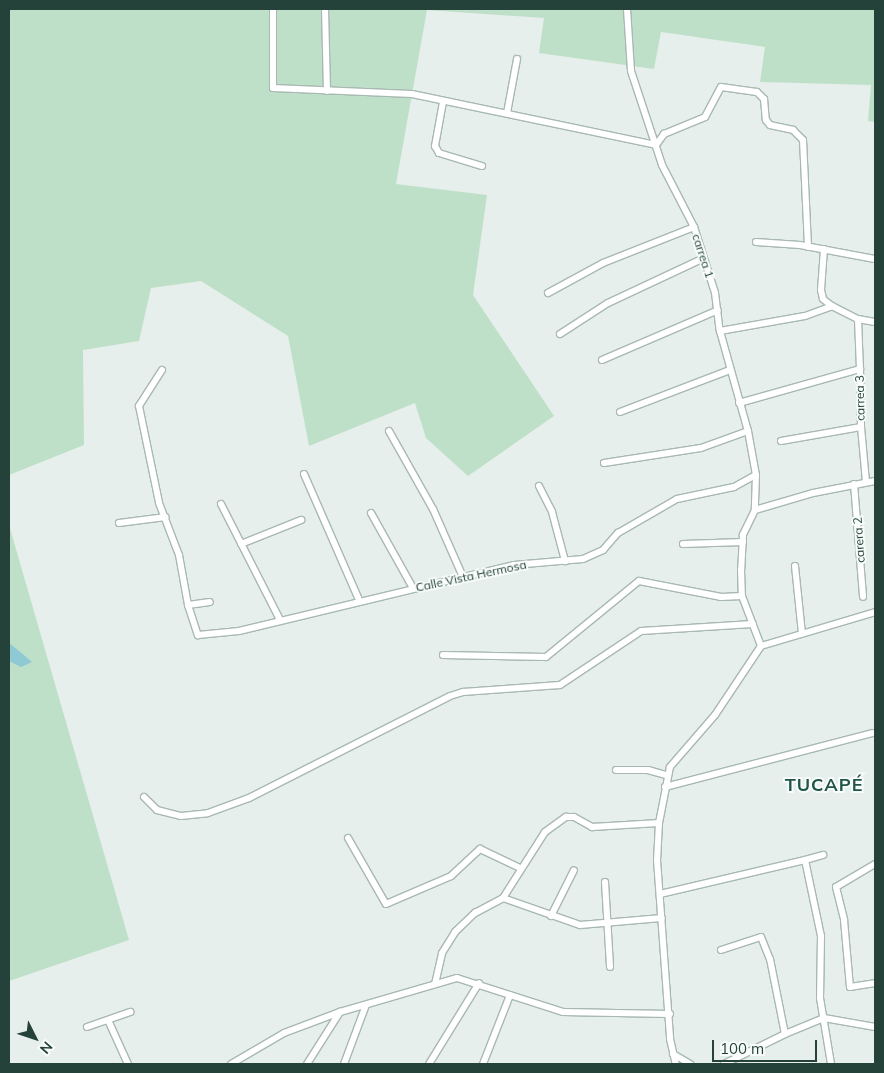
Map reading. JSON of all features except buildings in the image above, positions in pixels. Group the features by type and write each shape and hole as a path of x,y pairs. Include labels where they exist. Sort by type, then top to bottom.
{"street":[{"path":"268,9 273,32"},
{"path":"273,9 274,88 403,94 507,113 656,145 664,134 705,117 721,87 757,92 764,99 766,120 776,128 793,130 803,140 808,246"},
{"path":"324,9 328,91"},
{"name":"carrea 1","path":"627,9 631,71 662,165 694,227 718,310 720,331 748,432 756,476 755,510"},
{"path":"507,113 516,59"},
{"path":"443,102 435,146 439,153 482,166"},
{"path":"548,293 603,263 694,227"},
{"path":"756,242 808,246 875,259"},
{"path":"824,249 821,290 824,299 832,306 858,319 875,322"},
{"path":"560,334 608,303 704,258"},
{"path":"720,331 804,316 832,306"},
{"path":"602,360 718,310"},
{"name":"carrea 3","path":"858,319 861,427 866,482"},
{"path":"739,403 860,369"},
{"path":"162,370 139,406 159,503 166,517 178,556 188,605 210,602"},
{"path":"620,412 730,370"},
{"path":"780,441 861,427"},
{"path":"388,431 433,509 463,577"},
{"path":"604,462 701,448 748,432"},
{"path":"304,474 359,600"},
{"name":"Calle Vista Hermosa","path":"188,605 198,635 239,631 359,600 514,565 583,559 603,550 618,532 677,499 734,487 756,476"},
{"path":"761,646 742,596 742,542 755,510 854,484 875,481"},
{"name":"carera 2","path":"854,484 863,597"},
{"path":"539,486 552,512 565,561"},
{"path":"221,504 280,620"},
{"path":"371,513 413,588"},
{"path":"120,523 166,517"},
{"path":"241,544 301,520"},
{"path":"682,544 742,542"},
{"path":"795,566 802,634"},
{"path":"443,655 546,657 639,581 722,597 742,596"},
{"path":"676,1064 672,1053 660,894 659,823 666,775 675,759 714,715 761,646 875,612"},
{"path":"144,797 157,810 181,816 208,813 249,798 450,696 463,692 560,685 641,631 753,624"},
{"path":"665,786 872,733"},
{"path":"616,770 648,770 666,775"},
{"path":"435,984 442,953 455,932 476,913 503,898 520,868 545,832 566,817 574,817 592,827 659,823"},
{"path":"348,838 386,904 451,876 480,849 520,868"},
{"path":"660,894 823,855"},
{"path":"805,860 821,936 820,998 831,1064"},
{"path":"875,864 836,887 844,920 850,987 875,983"},
{"path":"551,916 574,870"},
{"path":"605,882 610,967"},
{"path":"503,898 580,925 608,925 662,918"},
{"path":"721,950 761,937 770,959 784,1034"},
{"path":"231,1064 284,1033 340,1012 457,978 563,1012 670,1014"},
{"path":"429,1064 479,984"},
{"path":"482,1064 510,994"},
{"path":"344,1064 366,1005"},
{"path":"87,1027 130,1012"},
{"path":"307,1064 340,1012"},
{"path":"724,1064 784,1034 824,1018 875,1027"},
{"path":"108,1020 128,1064"},
{"path":"672,1053 690,1064"}],"green space":[{"path":"9,9 875,9 875,122 868,121 871,85 760,82 765,47 661,32 654,69 539,53 544,18 427,10 396,184 487,195 473,295 554,416 468,476 426,438 415,403 309,446 288,336 201,281 151,288 139,341 83,350 84,445 9,475"},
{"path":"9,525 129,940 9,981"}],"water":[{"path":"9,643 32,662 21,667 9,661"}],"district":[{"name":"TUCAPÉ","path":"824,785"}]}
